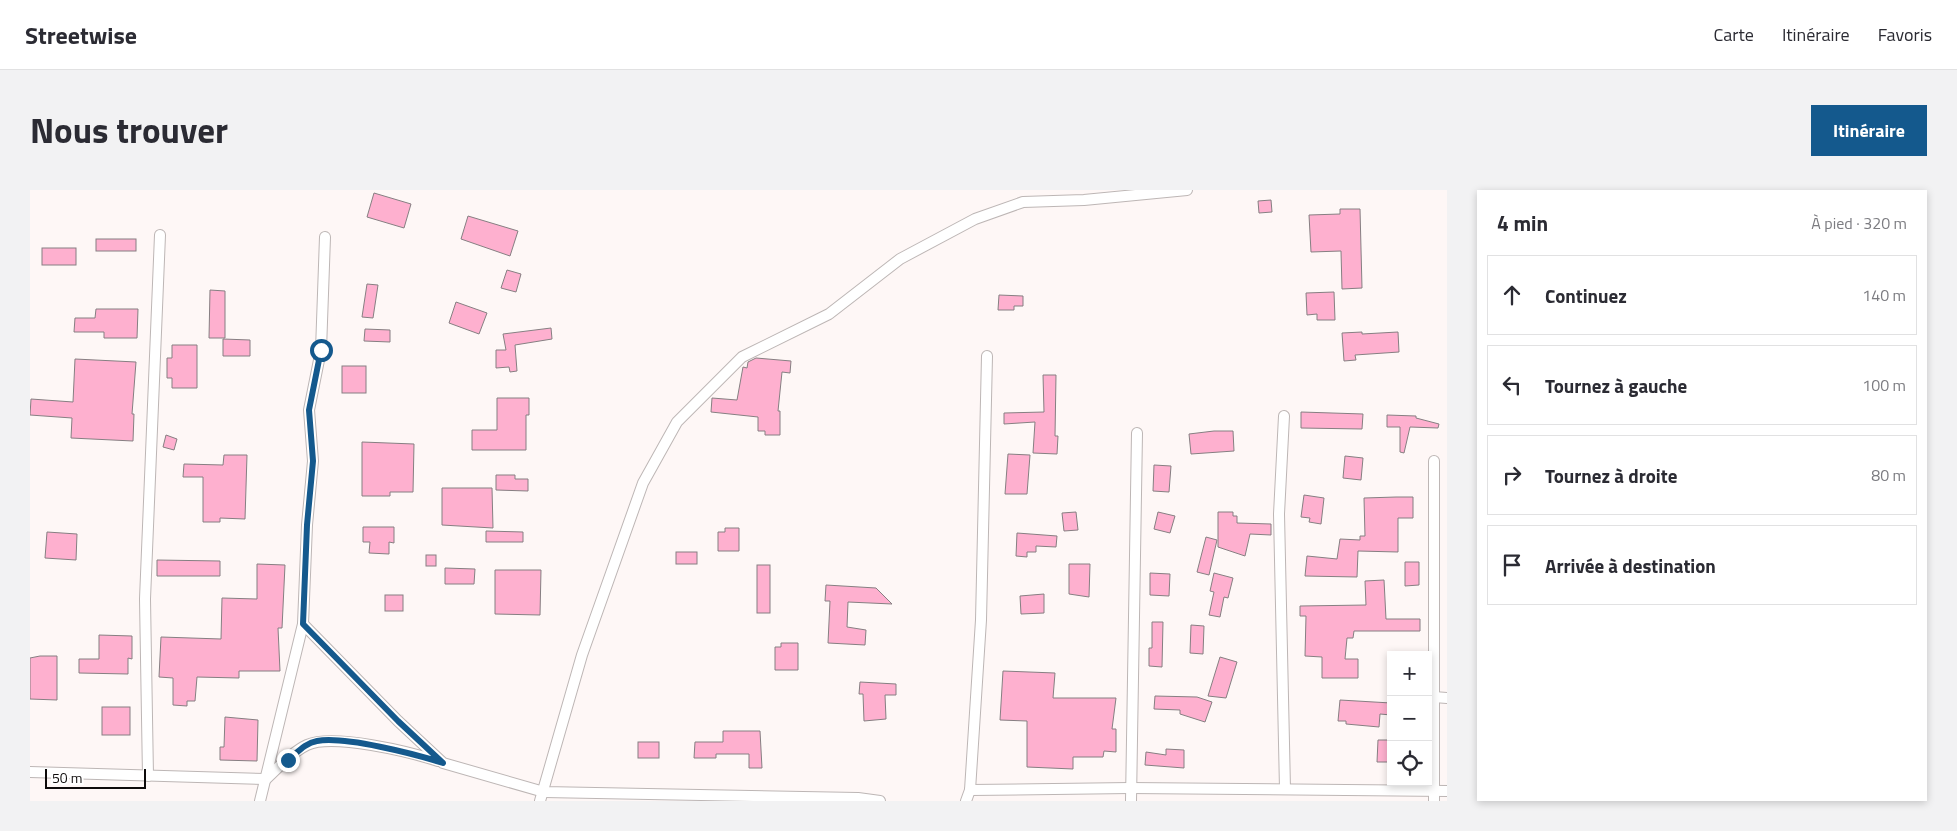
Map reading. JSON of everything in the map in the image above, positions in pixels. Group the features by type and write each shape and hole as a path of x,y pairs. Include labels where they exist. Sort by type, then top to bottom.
{"street":[{"path":"542,796 582,655 643,483 677,422 742,358 829,314 900,259 975,219 1024,202 1084,200 1187,190"},
{"path":"148,776 145,599 160,235"},
{"path":"260,801 303,624 307,525 313,461 309,410 321,350 325,237"},
{"path":"966,801 970,790 982,610 987,356"},
{"path":"1284,416 1279,514 1285,789"},
{"path":"1131,801 1137,433"},
{"path":"1434,461 1434,796"},
{"path":"303,624 398,721 443,763"},
{"path":"1434,698 1447,698"},
{"path":"30,772 266,779 305,746 316,741 335,740 417,755 542,796 858,798 880,801"},
{"path":"970,790 1285,789 1434,796 1447,791"}],"building":[{"path":"374,193 411,204 404,228 367,217"},
{"path":"1271,200 1272,212 1259,213 1258,201"},
{"path":"1340,209 1360,209 1362,288 1342,289 1341,251 1311,252 1309,215 1340,214"},
{"path":"468,216 518,231 510,256 461,239"},
{"path":"96,239 136,239 136,251 96,251"},
{"path":"42,248 76,248 76,265 42,265"},
{"path":"507,270 521,274 516,292 501,288"},
{"path":"367,284 378,285 373,318 362,317"},
{"path":"210,290 225,291 225,338 209,338"},
{"path":"1334,292 1335,320 1317,320 1317,314 1307,315 1306,293"},
{"path":"999,295 1023,296 1023,306 1014,306 1014,310 998,310"},
{"path":"456,302 487,313 479,334 449,323"},
{"path":"96,309 138,309 137,338 104,338 104,332 74,332 75,318 95,318"},
{"path":"551,328 552,339 515,345 517,371 510,372 509,367 496,368 496,350 506,350 503,334"},
{"path":"365,329 390,330 390,342 364,341"},
{"path":"1362,332 1362,334 1398,332 1399,352 1355,355 1356,360 1344,361 1342,333"},
{"path":"223,339 250,340 250,356 223,356"},
{"path":"172,345 197,345 197,388 172,388 172,378 167,378 167,358 172,358"},
{"path":"756,358 791,361 790,373 782,372 778,411 780,411 780,435 765,435 765,431 758,431 758,417 711,412 712,398 737,400 743,367 747,368 748,362"},
{"path":"75,359 136,362 132,414 134,414 133,441 71,438 72,418 30,415 31,399 73,402"},
{"path":"342,366 366,366 366,393 342,393"},
{"path":"1043,375 1056,375 1055,436 1058,436 1057,454 1033,453 1035,422 1004,424 1004,413 1044,412"},
{"path":"497,398 529,398 529,415 526,415 526,450 472,450 472,430 497,430"},
{"path":"1301,412 1363,414 1362,429 1301,428"},
{"path":"1387,415 1416,416 1416,418 1439,424 1438,428 1410,427 1404,453 1400,452 1400,427 1387,427"},
{"path":"1233,431 1234,451 1191,454 1189,434"},
{"path":"166,435 177,439 174,450 163,447"},
{"path":"362,442 414,444 413,492 390,492 390,496 362,496"},
{"path":"1008,454 1030,455 1027,494 1005,494"},
{"path":"224,455 247,455 245,519 220,518 220,522 203,522 203,477 183,477 184,464 223,465"},
{"path":"1345,456 1363,458 1361,480 1343,478"},
{"path":"1154,465 1171,466 1169,492 1153,491"},
{"path":"496,475 515,475 515,479 528,479 528,491 496,490"},
{"path":"442,488 492,488 493,528 442,525"},
{"path":"1304,495 1324,498 1321,524 1309,522 1310,518 1301,517"},
{"path":"1413,497 1413,518 1398,518 1398,552 1358,551 1357,577 1305,576 1307,556 1337,559 1340,539 1360,540 1360,536 1365,536 1364,498"},
{"path":"1076,512 1078,530 1064,531 1062,513"},
{"path":"1158,512 1175,516 1170,533 1154,529"},
{"path":"1218,512 1233,512 1233,516 1237,516 1237,523 1271,524 1271,535 1250,534 1245,556 1218,547"},
{"path":"363,527 394,527 394,543 389,542 389,554 369,553 370,542 363,542"},
{"path":"725,528 739,528 739,551 718,551 718,532 725,532"},
{"path":"486,531 523,532 523,542 486,542"},
{"path":"47,532 77,534 76,560 45,558"},
{"path":"1017,533 1057,536 1056,547 1036,546 1036,552 1027,552 1027,557 1016,556"},
{"path":"1206,537 1217,540 1209,575 1197,572"},
{"path":"676,552 697,552 697,564 676,564"},
{"path":"426,555 436,555 436,566 426,566"},
{"path":"157,560 220,561 220,576 157,576"},
{"path":"1405,562 1419,562 1419,585 1405,586"},
{"path":"257,564 285,565 282,628 278,628 280,671 239,671 239,678 197,677 195,701 187,701 187,706 173,705 173,678 159,677 161,637 221,639 222,598 257,599"},
{"path":"1069,564 1090,564 1089,597 1069,594"},
{"path":"757,565 770,565 770,613 757,613"},
{"path":"445,568 475,569 474,584 445,584"},
{"path":"495,570 541,570 540,615 495,614"},
{"path":"1150,573 1170,574 1169,596 1150,595"},
{"path":"1214,573 1233,578 1228,598 1224,597 1220,617 1209,615 1214,592 1210,591"},
{"path":"1384,580 1386,619 1420,619 1420,631 1354,631 1353,638 1347,638 1345,659 1358,659 1358,678 1322,678 1322,657 1305,656 1306,616 1300,616 1300,606 1366,605 1365,581"},
{"path":"826,585 876,588 892,604 848,602 847,627 866,630 865,645 828,643 830,601 825,601"},
{"path":"1044,594 1044,613 1021,614 1020,596"},
{"path":"385,595 403,595 403,611 385,611"},
{"path":"1152,622 1163,622 1162,667 1149,666 1149,648 1152,648"},
{"path":"1191,625 1204,626 1203,654 1190,653"},
{"path":"99,635 132,636 132,659 128,658 128,674 79,673 79,659 99,659"},
{"path":"781,643 798,643 798,670 775,670 775,647 781,647"},
{"path":"57,656 57,700 30,699 30,658"},
{"path":"1220,657 1237,662 1226,698 1208,696"},
{"path":"1003,671 1055,673 1053,698 1116,698 1112,729 1116,729 1116,752 1104,751 1103,757 1073,757 1073,769 1027,767 1027,721 1000,720"},
{"path":"860,682 896,684 896,695 885,695 886,719 864,721 863,694 859,694"},
{"path":"1155,696 1197,697 1212,702 1205,722 1180,714 1180,710 1154,709"},
{"path":"1340,700 1387,703 1387,715 1380,714 1379,727 1346,724 1346,721 1338,721"},
{"path":"102,707 130,707 130,735 102,735"},
{"path":"225,717 258,720 257,761 220,760 220,747 224,747"},
{"path":"723,731 760,731 762,768 749,768 749,754 716,754 716,758 694,758 695,742 723,742"},
{"path":"1378,740 1387,740 1387,762 1377,762"},
{"path":"638,742 659,742 659,758 638,758"},
{"path":"1166,749 1184,750 1184,768 1145,765 1146,752 1166,755"}],"route":[{"path":"288,760 305,746 316,741 335,740 417,755 443,763 398,721 303,624 307,525 313,461 309,410 321,350"}]}
